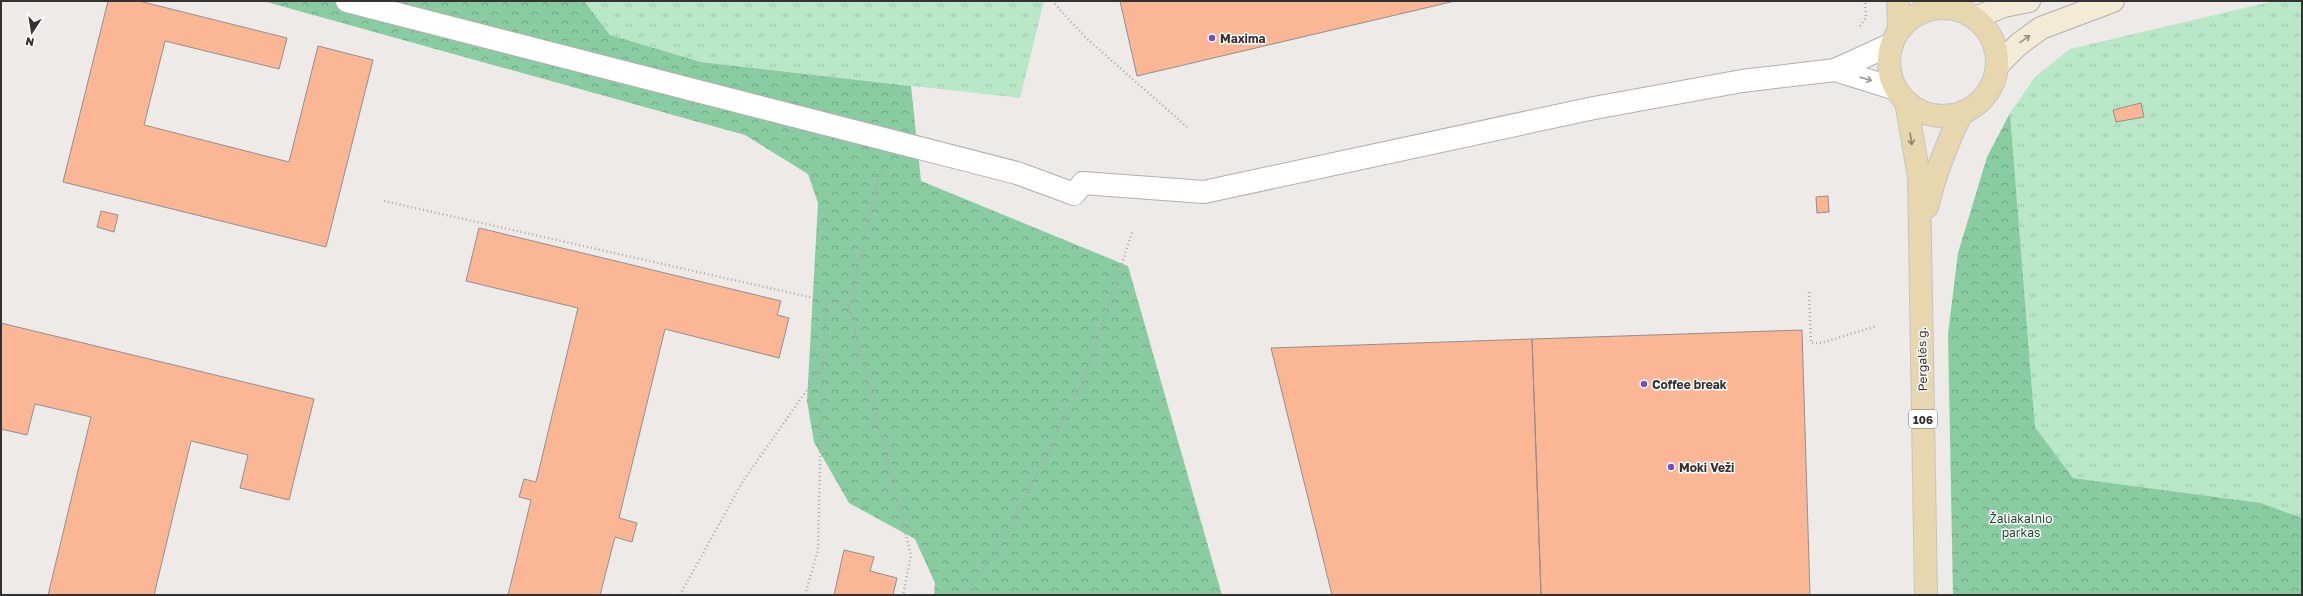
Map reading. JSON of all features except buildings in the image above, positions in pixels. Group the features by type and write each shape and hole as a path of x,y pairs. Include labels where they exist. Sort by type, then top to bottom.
{"main road":[{"path":"1896,37 1910,19 1924,12 1951,5 1975,18 1990,36 1995,48 1997,66 1994,81 1987,94 1976,105 1962,112 1947,116 1932,115 1918,110 1901,95 1891,74 1889,59 1896,37 1898,1"},
{"name":"Pergalės g.","path":"1901,95 1919,176 1926,595"},
{"name":"Pergalės g.","path":"1921,244 1934,179 1962,112"}],"street":[{"path":"347,1 1018,173 1074,194 1083,183 1204,192 1594,108 1742,82 1835,70 1896,37"},
{"path":"1975,18 2004,6 2029,1"},
{"path":"1997,66 2019,44 2041,28 2113,1"},
{"path":"1835,70 1901,95"}],"path":[{"path":"1052,1 1086,38 1187,127"},
{"path":"888,140 849,306 911,555 903,595"},
{"path":"384,201 849,306"},
{"path":"965,595 1008,532 1082,383 1132,230"},
{"path":"1809,292 1811,343 1822,343 1876,326"},
{"path":"805,595 818,550 822,369 826,301"},
{"path":"680,595 743,481 822,369"}],"green space":[{"path":"263,1 584,1 610,35 701,62 911,86 921,181 1128,266 1222,595 934,595 935,583 915,539 849,503 814,442 807,401 818,203 808,174 745,135"},
{"path":"584,1 1044,1 1020,98 701,62 610,35"},
{"path":"2274,1 2302,1 2302,518 2261,503 2073,478 2035,427 2010,113 2035,77 2070,49"},
{"name":"Žaliakalnio parkas","path":"2010,113 2035,427 2073,478 2261,503 2302,518 2302,595 1953,595 1948,334 1958,253 1987,157"}],"place":[{"name":"Maxima","path":"1212,38"},
{"name":"Coffee break","path":"1644,384"},
{"name":"Moki Veži","path":"1671,467"}]}
